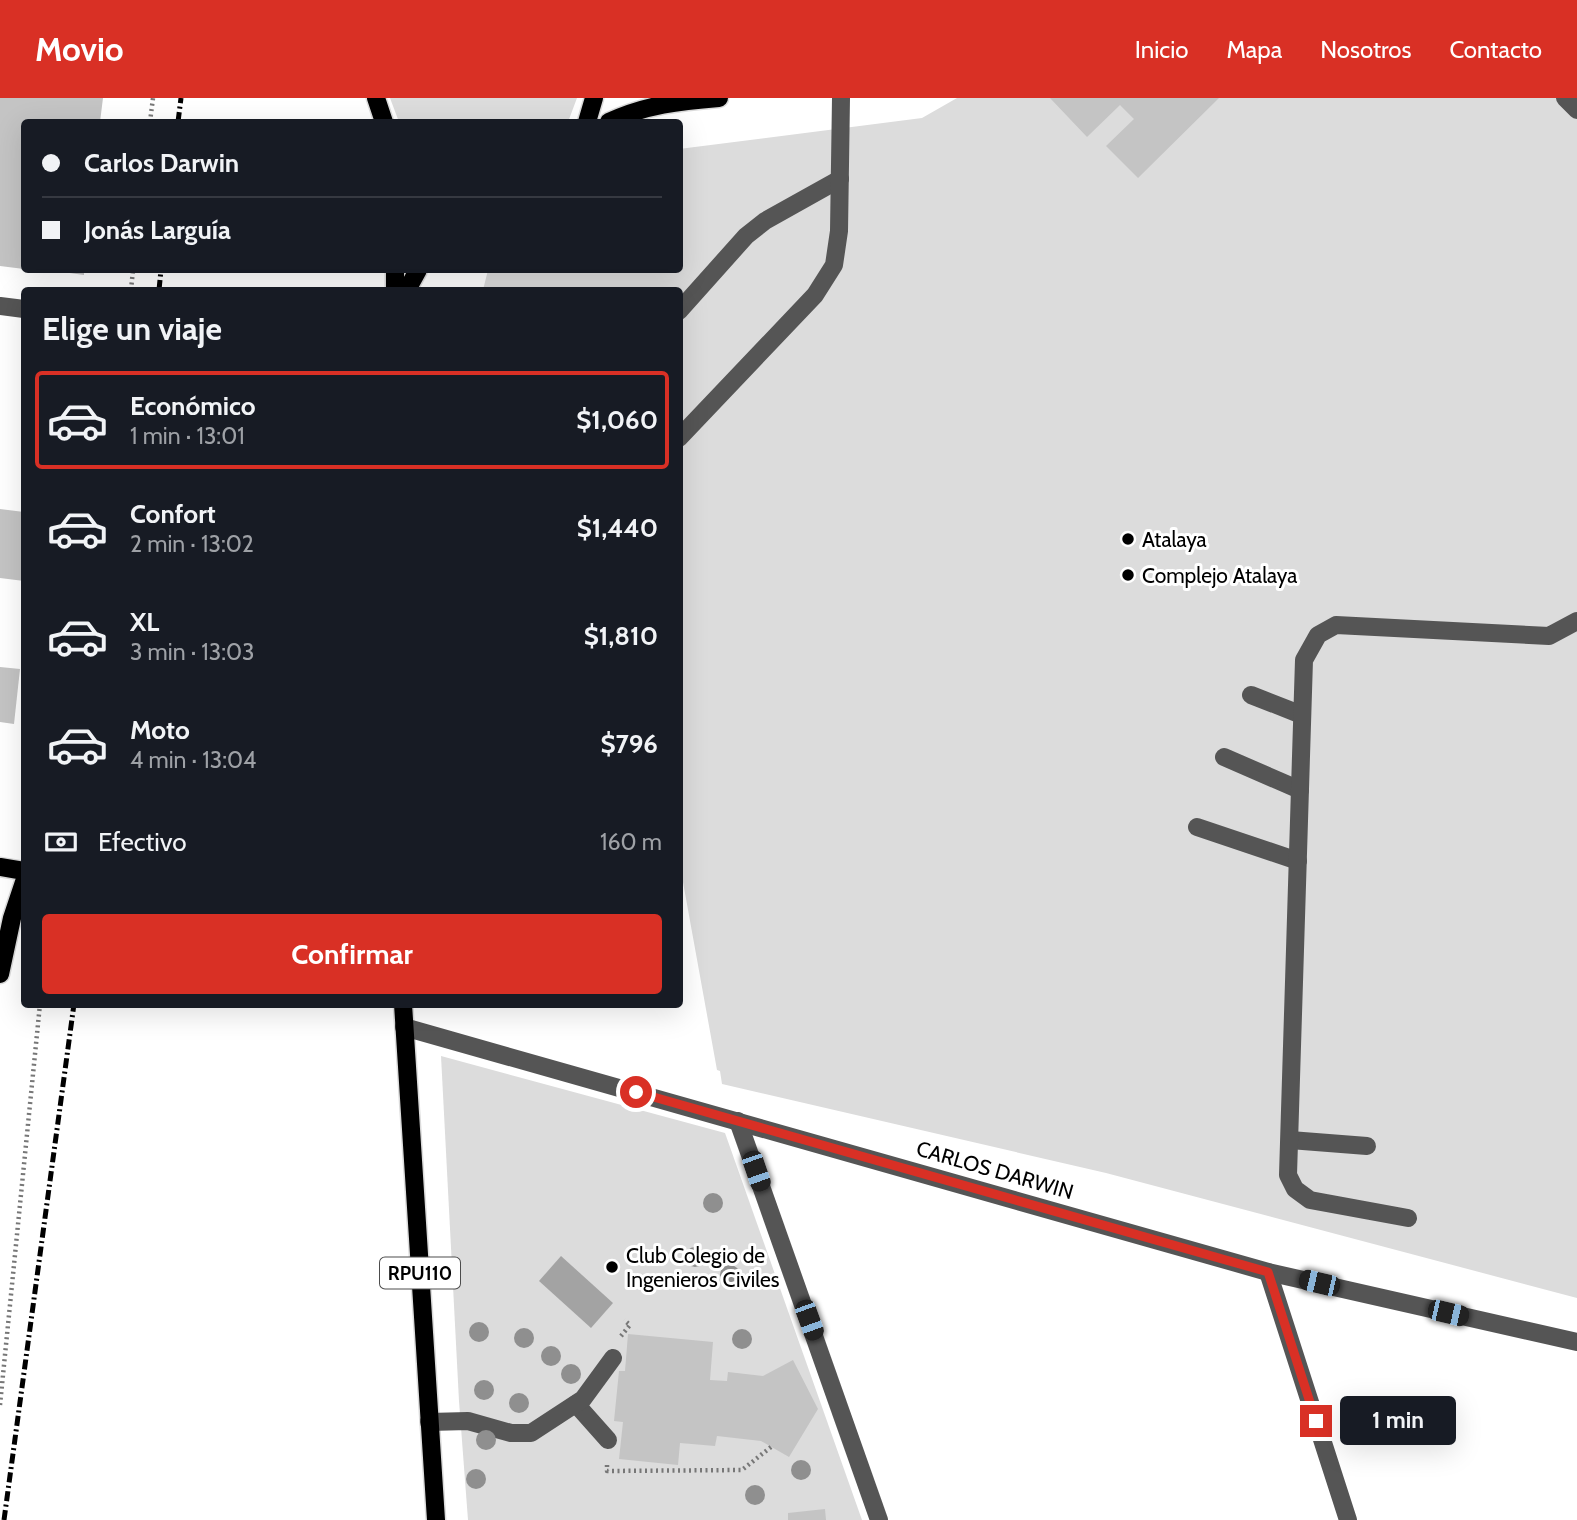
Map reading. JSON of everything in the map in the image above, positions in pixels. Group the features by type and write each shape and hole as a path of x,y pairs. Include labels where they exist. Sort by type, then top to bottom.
{"main road":[{"path":"376,98 382,119"},
{"path":"588,119 594,98"},
{"path":"616,119 637,110 673,101 719,98"},
{"path":"0,867 21,870"},
{"path":"0,965 21,889"},
{"name":"RPU110","path":"403,1008 436,1520"}],"street":[{"path":"683,434 815,295 834,265 840,179 841,98"},
{"path":"1565,98 1577,110"},
{"path":"683,307 756,229 840,179"},
{"path":"0,306 21,309"},
{"path":"1408,1218 1310,1200 1295,1189 1289,1175 1304,660 1318,635 1336,625 1549,636 1577,621"},
{"path":"1251,695 1302,715"},
{"path":"1224,757 1300,790"},
{"path":"1197,827 1298,861"},
{"name":"CARLOS DARWIN","path":"404,1027 1268,1272 1577,1342"},
{"path":"738,1121 879,1520"},
{"path":"1290,1140 1367,1146"},
{"path":"1268,1272 1349,1520"},
{"path":"429,1422 468,1421 511,1433 531,1433 576,1405 613,1358"},
{"path":"576,1405 608,1440"}],"path":[{"path":"150,119 153,98"},
{"path":"0,1405 40,1008"},
{"path":"608,1440 607,1471 742,1470 771,1447"}],"shaded area":[{"path":"390,98 577,98 569,119 398,119"},
{"name":"Complejo Atalaya","path":"957,98 1577,98 1577,1298 1106,1173 722,1084 720,1071 717,1070 683,882 683,287 484,287 487,273 683,273 683,148 922,118"},
{"name":"Club Colegio de Ingenieros Civiles","path":"441,1056 725,1133 862,1520 468,1520"},
{"path":"561,1256 613,1303 591,1328 539,1281"}],"building":[{"path":"0,98 103,98 100,119 21,119 21,269 0,266"},
{"path":"1050,98 1219,98 1138,178 1106,146 1134,119 1120,105 1087,137"},
{"path":"0,509 21,512 21,581 0,578"},
{"path":"0,667 20,669 14,724 0,722"},
{"path":"628,1334 713,1342 710,1380 727,1381 728,1372 763,1376 793,1360 818,1409 789,1457 761,1441 717,1436 715,1446 680,1443 678,1465 619,1459 623,1422 614,1421 619,1371 625,1371"},
{"path":"825,1509 826,1520 788,1520 788,1513"}],"railway":[{"path":"178,119 181,98"},
{"path":"159,287 161,273"},
{"path":"4,1520 73,1008"}],"place":[{"name":"Atalaya","path":"1128,539"},
{"name":"Complejo Atalaya","path":"1128,575"},
{"name":"Club Colegio de Ingenieros Civiles","path":"612,1267"}],"route":[{"path":"636,1092 1268,1272 1316,1421"}]}
